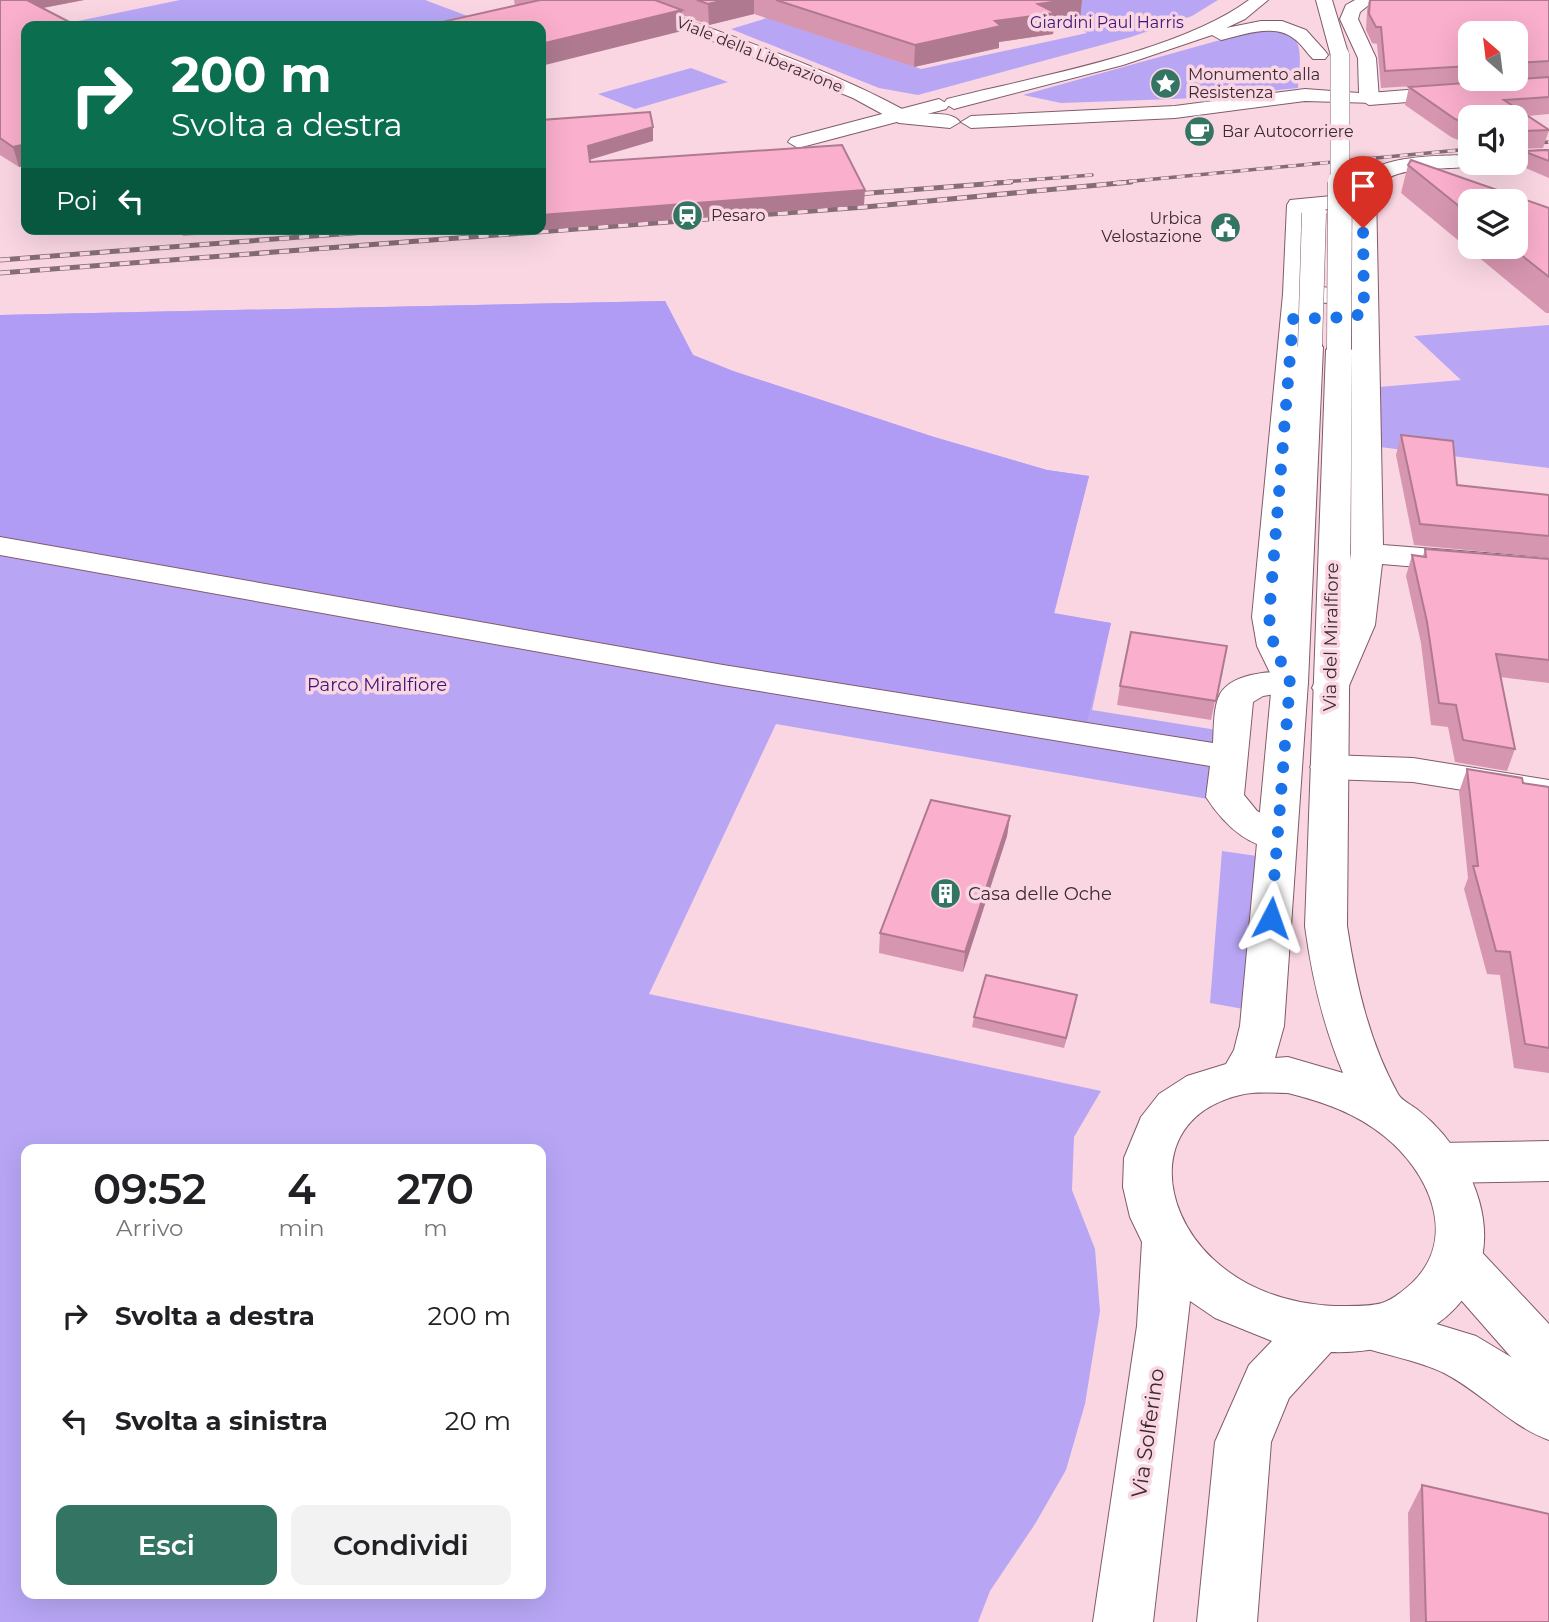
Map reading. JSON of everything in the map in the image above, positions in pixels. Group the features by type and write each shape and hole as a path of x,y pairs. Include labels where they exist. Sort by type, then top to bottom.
{"street":[{"name":"Viale della Liberazione","path":"620,0 860,94 894,115"},
{"path":"826,135 961,112 1004,90 1227,24 1251,11 1260,0"},
{"path":"1327,7 1339,7 1360,0"},
{"path":"1367,0 1352,9 1349,19 1367,58 1369,99"},
{"name":"Via del Miralfiore","path":"1242,1076 1256,1051 1262,1026 1290,682 1324,349 1340,158 1340,56 1327,7"},
{"path":"1308,14 1319,55 1317,120"},
{"path":"1160,46 1267,27 1295,31 1319,55"},
{"path":"799,142 894,115 961,112 1032,119 1175,112 1229,116 1305,114 1356,107 1369,99 1549,85"},
{"path":"961,112 1004,90"},
{"name":"Viale della Liberazione","path":"860,94 961,112"},
{"path":"1528,157 1549,156"},
{"path":"1329,688 1358,625 1367,553 1363,200 1367,184 1379,174 1409,166 1458,162"},
{"name":"Via del Miralfiore","path":"1315,186 1324,349 1329,688 1326,926 1335,986 1351,1039 1381,1108"},
{"name":"Via del Miralfiore","path":"1290,682 1274,646 1269,617 1294,306 1298,205 1363,200"},
{"path":"1294,306 1353,317 1364,312"},
{"path":"0,546 723,675 1230,758"},
{"path":"1367,553 1549,568"},
{"path":"1278,836 1243,820 1225,797 1236,697 1254,686 1290,682"},
{"path":"1329,767 1413,770 1549,792"},
{"path":"1287,1075 1335,1086 1381,1108 1413,1134 1439,1163 1456,1196 1462,1229 1458,1261 1441,1291 1412,1314 1374,1328 1318,1331 1274,1320 1231,1301 1195,1275 1167,1243 1149,1205 1144,1167 1153,1133 1173,1106 1204,1087 1242,1076 1287,1075"},
{"path":"1439,1163 1549,1161"},
{"name":"Via Solferino","path":"1123,1622 1163,1326 1167,1243"},
{"path":"1458,1261 1543,1355 1549,1366"},
{"path":"1374,1328 1457,1353 1511,1386 1549,1415"},
{"path":"1227,1622 1243,1442 1268,1382 1318,1331"}],"green space":[{"path":"180,0 425,0 481,21 78,21"},
{"name":"Giardini Paul Harris","path":"1079,0 1218,0 1192,16 1131,37 918,95 879,88 731,29 767,18 921,69 1087,33 1035,4"},
{"path":"1256,30 1284,33 1297,43 1300,61 1298,88 1200,98 1061,103 1023,95"},
{"path":"691,68 728,82 635,109 598,94"},
{"name":"Parco Miralfiore","path":"665,301 693,355 733,371 934,437 1047,470 1089,476 1054,614 1111,623 1092,710 1217,730 1208,799 776,724 649,994 1101,1091 1074,1137 1072,1190 1095,1249 1100,1311 1085,1404 1066,1470 1035,1524 990,1591 978,1622 0,1622 0,315"},
{"path":"1549,325 1549,468 1380,447 1379,387 1461,380 1414,336"},
{"path":"1222,851 1257,856 1249,1010 1210,1003"}],"shaded area":[{"path":"665,301 693,355 733,371 934,437 1047,470 1089,476 1054,613 1111,623 1085,730 0,536 0,315"}],"building":[{"path":"0,0 27,0 67,21 21,21 21,145 13,147 0,138"},
{"path":"540,0 655,0 682,10 546,43 546,21 446,21"},
{"path":"697,0 725,0 708,4"},
{"path":"776,0 1067,0 1038,4 1056,13 995,21 1001,26 915,45"},
{"path":"1370,0 1549,0 1549,61 1528,62 1528,21 1458,21 1458,67 1385,71 1381,27 1376,27 1369,14"},
{"path":"1549,77 1549,97 1504,100 1512,105 1458,105 1458,120 1409,87 1458,84 1458,91 1528,91 1528,78"},
{"path":"650,112 653,127 588,146 590,162 842,145 865,190 546,215 546,120"},
{"path":"1528,116 1549,130 1528,131"},
{"path":"1549,150 1549,161 1528,153"},
{"path":"1411,160 1494,189 1458,189 1458,205 1408,165"},
{"path":"1528,201 1549,208 1549,277 1526,259"},
{"path":"1401,435 1453,441 1457,485 1549,495 1549,536 1420,524"},
{"path":"1425,549 1549,559 1549,660 1496,654 1515,749 1463,740 1456,705 1439,703 1427,622 1412,555 1426,557"},
{"path":"1131,632 1227,646 1216,701 1120,686"},
{"path":"1467,769 1522,778 1523,783 1549,787 1549,1048 1525,1044 1510,952 1496,951 1473,866 1478,866"},
{"name":"Casa delle Oche","path":"931,800 1010,816 965,952 880,933"},
{"path":"986,975 1077,995 1066,1038 974,1017"},
{"path":"1422,1485 1549,1514 1549,1622 1426,1622"}],"railway":[{"path":"1528,144 1549,142"},
{"path":"1113,183 1458,150"},
{"path":"989,183 1092,175"},
{"path":"844,195 1011,182"},
{"path":"546,231 865,207 1131,182"},
{"path":"0,260 327,235"},
{"path":"0,273 498,235"}],"place":[{"name":"Monumento alla Resistenza","path":"1165,83"},
{"name":"Bar Autocorriere","path":"1199,131"},
{"name":"Pesaro","path":"688,215"},
{"name":"Urbica Velostazione","path":"1225,227"},
{"name":"Casa delle Oche","path":"945,894"}],"route":[{"path":"1271,918 1290,682 1274,646 1269,617 1293,319 1353,317 1364,312 1363,228"}]}
